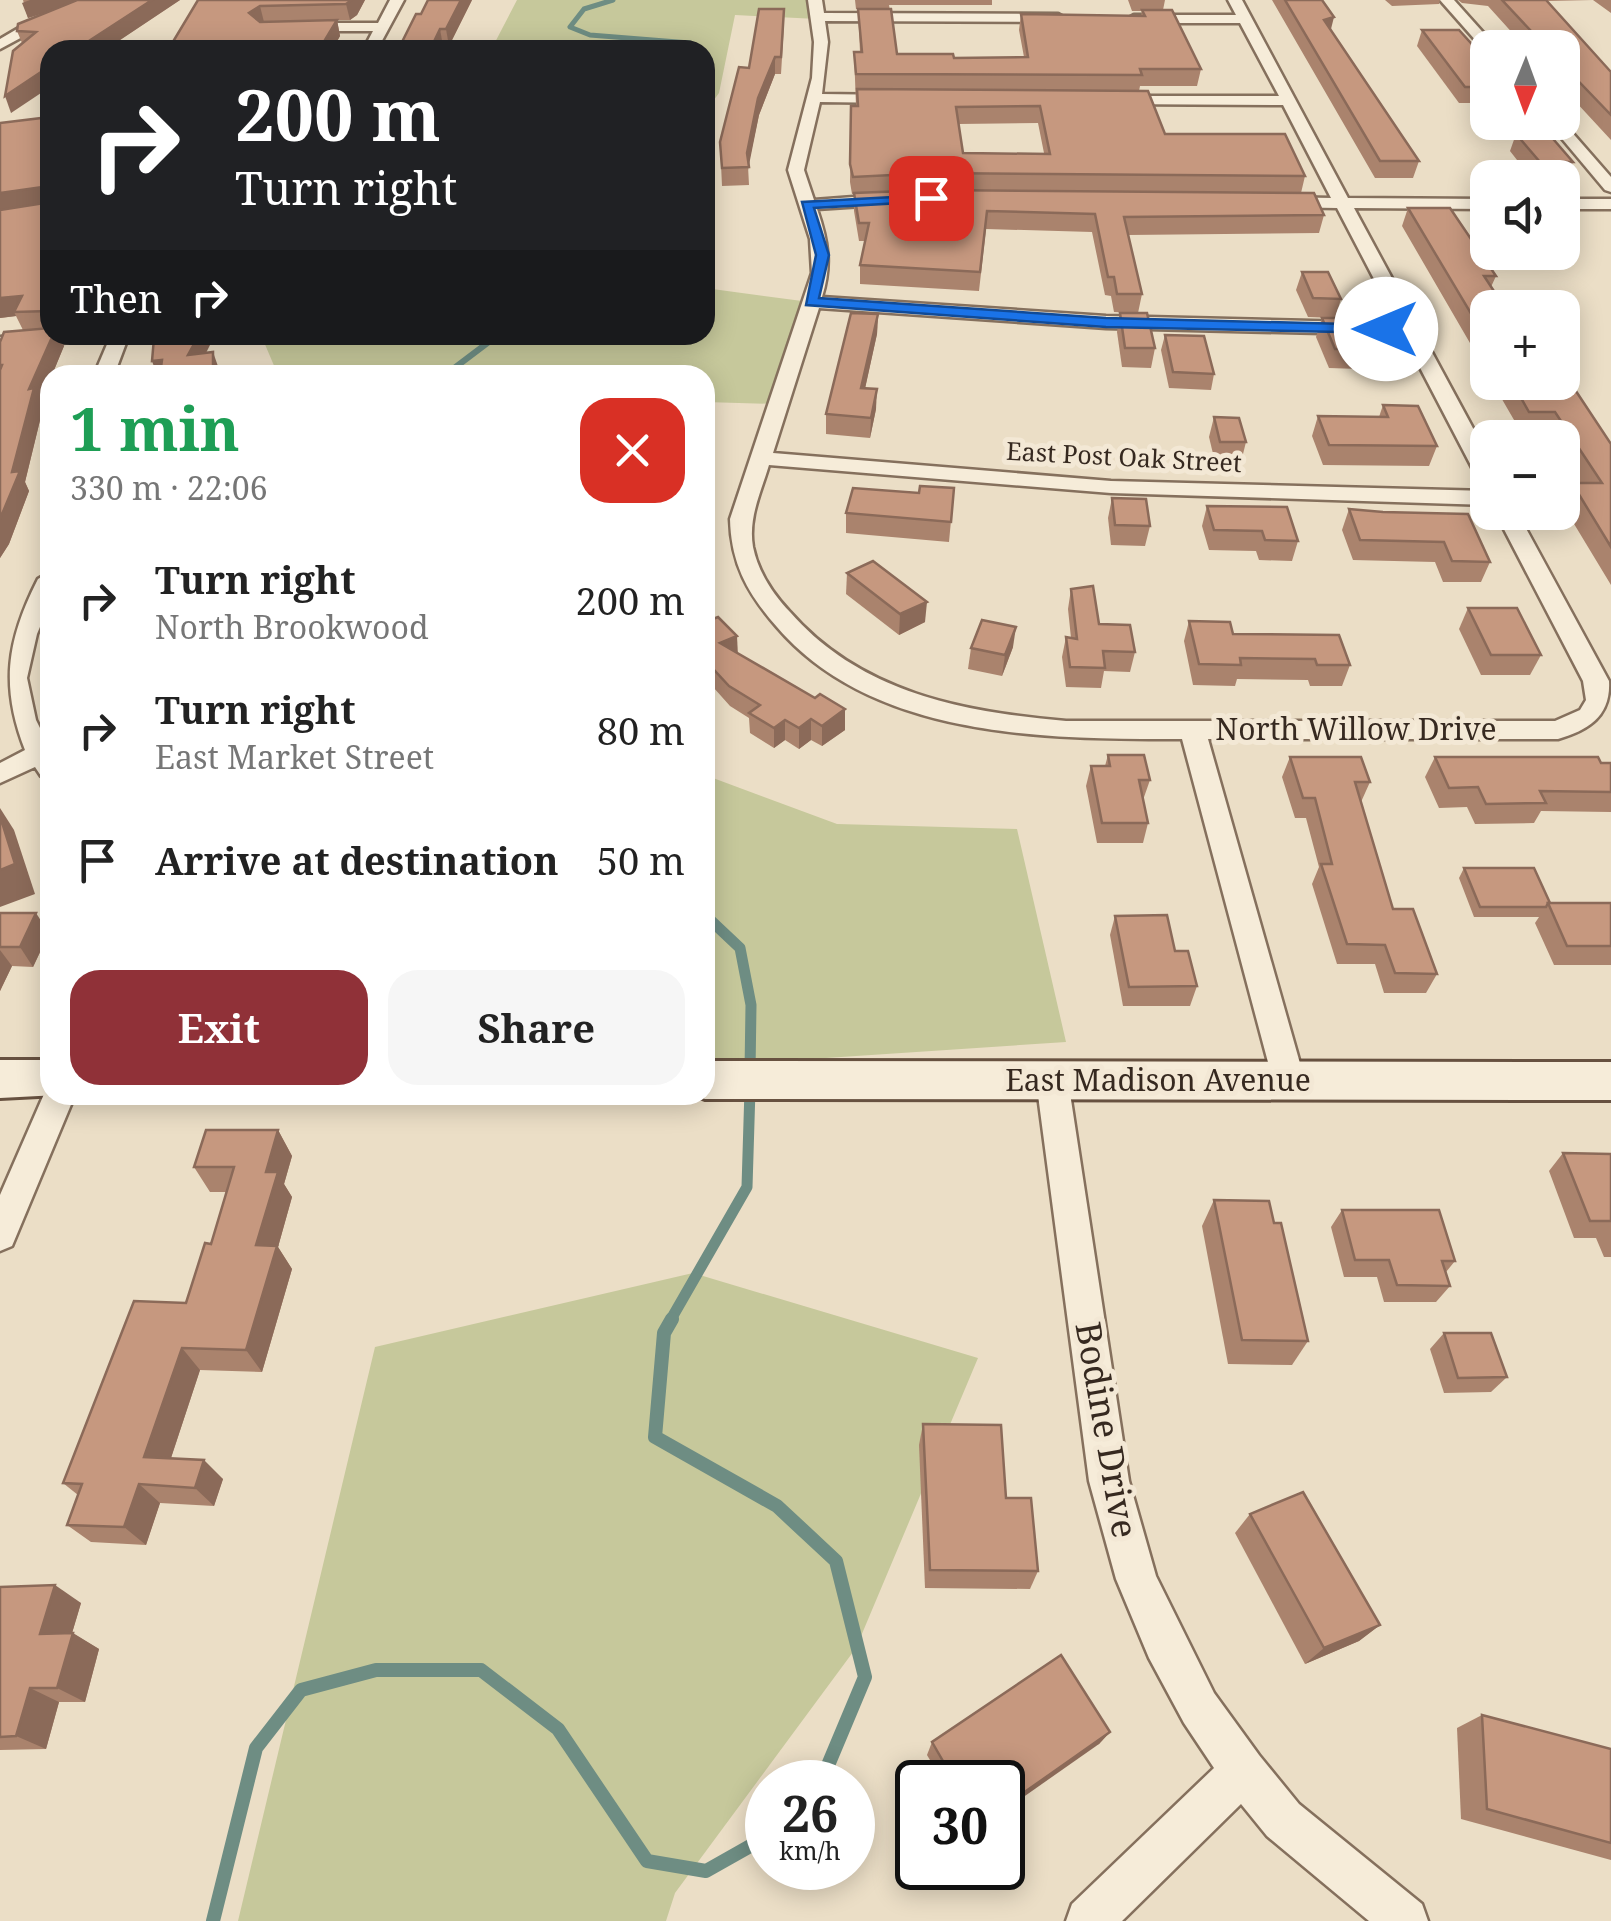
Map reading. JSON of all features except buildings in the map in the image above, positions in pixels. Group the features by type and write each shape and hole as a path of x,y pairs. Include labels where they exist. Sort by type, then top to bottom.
{"main road":[{"path":"0,1079 40,1079"},
{"name":"East Madison Avenue","path":"715,1080 1611,1081"}],"street":[{"path":"0,45 34,25 110,0"},
{"path":"375,40 397,0"},
{"path":"815,0 821,53 815,98 797,154 797,180 822,255 811,302 741,519 748,570 774,613 833,667 913,703 998,724 1066,730 1193,730"},
{"path":"1235,0 1470,443"},
{"path":"1446,0 1474,30"},
{"path":"817,17 1077,18"},
{"path":"1124,19 1246,19"},
{"path":"281,27 382,27"},
{"path":"815,98 908,99"},
{"path":"1096,100 1290,101"},
{"path":"1570,140 1611,188"},
{"path":"807,205 910,199"},
{"path":"1264,202 1470,204"},
{"path":"1580,204 1611,204"},
{"path":"811,302 1106,322 1409,329"},
{"path":"0,342 40,339"},
{"name":"East Post Oak Street","path":"759,458 1111,487 1470,497"},
{"name":"North Willow Drive","path":"1289,1081 1193,730 1558,730 1581,722 1599,700 1596,680 1516,530"},
{"path":"40,598 7,661 0,690 12,732 40,761"},
{"path":"0,774 40,764"},
{"name":"Bodine Drive","path":"1052,1080 1117,1517 1136,1580 1164,1644 1199,1708 1243,1771 1283,1820 1406,1921"},
{"path":"0,1235 55,1105"},
{"path":"1089,1921 1243,1771"}],"green space":[{"path":"517,0 812,0 817,19 735,15 715,98 715,40 496,40"},
{"path":"715,289 802,301 777,404 715,402 715,365 274,365 265,345 715,345"},
{"path":"715,779 837,824 1017,829 1066,1042 715,1065"},
{"path":"693,1273 978,1358 856,1648 773,1760 745,1760 745,1798 675,1893 666,1921 238,1921 375,1347"}],"waterway":[{"path":"613,0 584,9 570,27 590,35 652,40"},
{"path":"458,365 485,345"},
{"path":"715,924 740,948 751,1005 750,1072"},
{"path":"670,1321 747,1187 750,1089"},
{"path":"672,1319 664,1333 655,1437 777,1506 836,1561 865,1677 830,1760"},
{"path":"213,1921 256,1748 301,1690 376,1670 481,1670 558,1729 647,1861 706,1871 745,1849"}],"route":[{"path":"931,198 807,205 822,255 811,302 1106,322 1386,329"}]}
